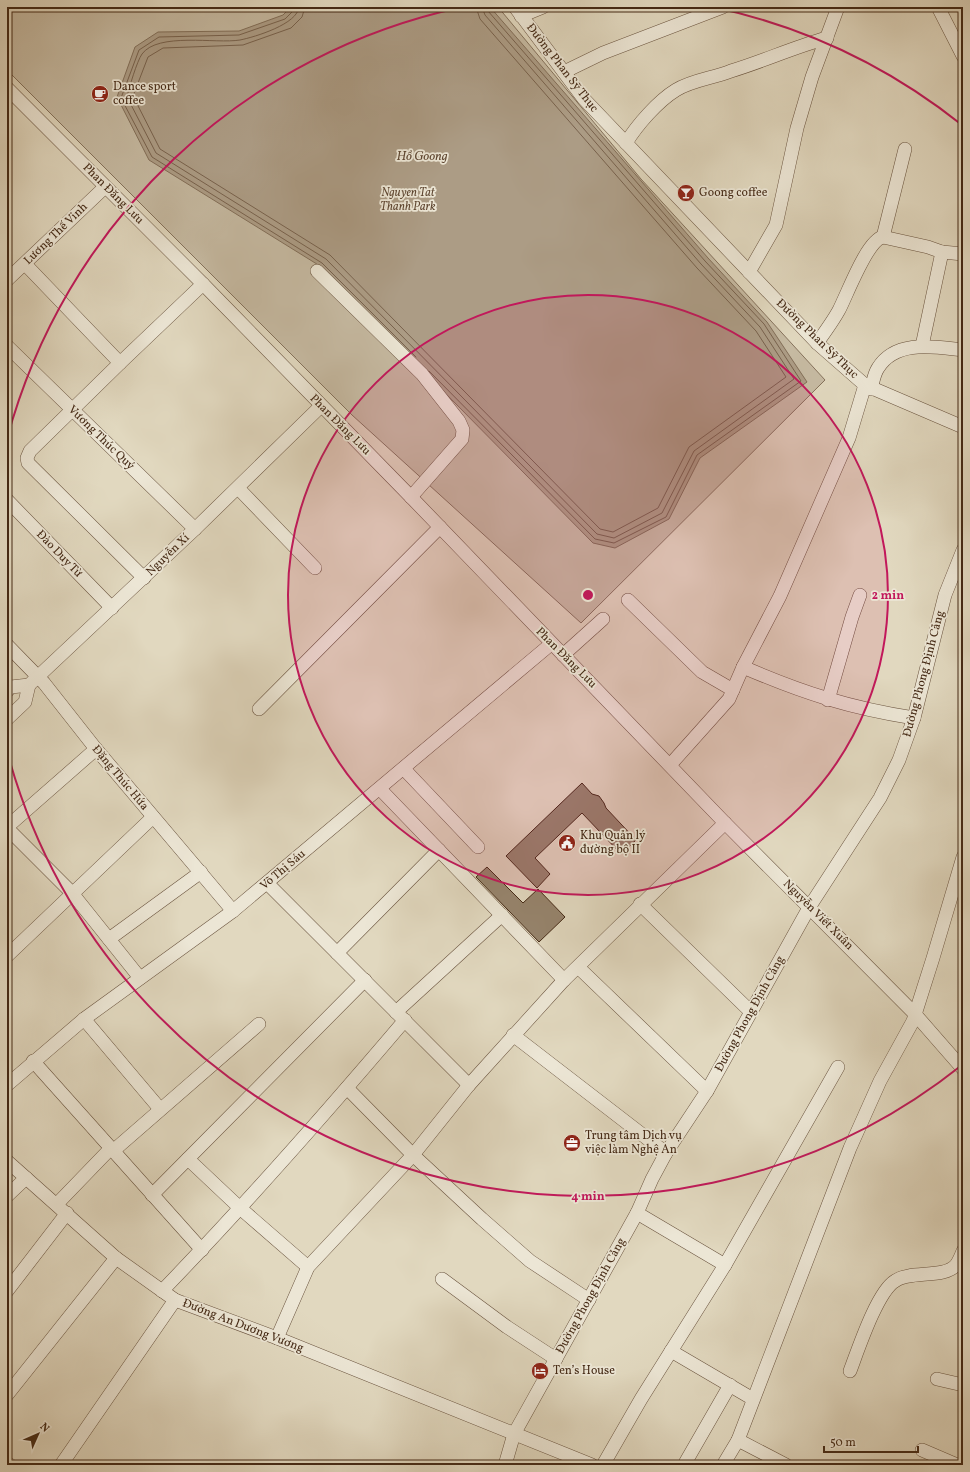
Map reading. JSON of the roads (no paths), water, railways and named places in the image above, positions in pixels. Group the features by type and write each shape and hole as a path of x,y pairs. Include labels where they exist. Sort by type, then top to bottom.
{"street":[{"path":"518,11 543,7"},
{"path":"564,72 603,52 723,7"},
{"path":"749,272 776,225 797,128 812,77 838,7"},
{"path":"938,7 963,56"},
{"name":"Đường Phan Sỹ Thục","path":"518,11 584,99 817,343 868,387 849,438 780,596 743,667 729,699 670,765"},
{"path":"626,143 640,124 675,90 685,85 740,68 803,44 827,38"},
{"name":"Phan Đăng Lưu","path":"7,88 203,284 670,765"},
{"path":"883,237 904,149"},
{"name":"Lương Thế Vinh","path":"7,280 105,186"},
{"path":"817,343 838,312 867,253 877,240 883,237 928,247 942,252 963,254"},
{"path":"922,346 942,252"},
{"path":"25,264 120,363"},
{"path":"317,270 422,374 459,421 464,430 462,439 411,497"},
{"path":"144,578 28,463 27,458 30,451 203,284"},
{"name":"Vương Thúc Quý","path":"7,346 195,530"},
{"path":"963,350 922,346 906,349 888,356 877,370 868,387 963,427"},
{"name":"Nguyễn Xí","path":"33,681 195,530 321,406"},
{"path":"238,488 315,568"},
{"name":"Đào Duy Từ","path":"7,500 112,608"},
{"path":"259,709 440,527"},
{"name":"Đường Phong Định Cảng","path":"505,1465 514,1434 637,1213 652,1179 666,1153 707,1091 810,906 880,798 899,760 914,718 945,595 963,550"},
{"path":"828,700 852,617 860,595"},
{"path":"628,600 702,672 733,690"},
{"path":"563,655 603,618"},
{"name":"Võ Thị Sáu","path":"7,1085 33,1061 84,1019 233,911 404,769 551,644"},
{"name":"Đặng Thúc Hứa","path":"7,645 33,681 96,749 233,911"},
{"path":"743,667 793,689 828,700 870,711 914,718"},
{"path":"7,691 12,687 33,681"},
{"path":"7,719 25,702 33,681"},
{"path":"96,749 7,828 72,894 140,978"},
{"name":"Nguyễn Viết Xuân","path":"670,765 725,823 810,906 914,1013 963,1068"},
{"path":"404,769 478,847"},
{"path":"380,789 564,980"},
{"path":"7,956 153,816"},
{"path":"277,1338 308,1267 413,1155 469,1085 564,980 640,904 725,823"},
{"path":"337,952 439,850"},
{"path":"723,1465 738,1440 850,1148 880,1081 913,1021 914,1013 933,958 963,857"},
{"path":"109,939 201,872"},
{"path":"267,883 469,1085"},
{"path":"640,904 751,1012"},
{"path":"162,1291 202,1250 347,1088 400,1016 502,915"},
{"path":"578,967 707,1091"},
{"path":"152,1195 365,980"},
{"path":"84,1019 160,1109"},
{"path":"57,1204 112,1150 259,1024"},
{"path":"513,1035 666,1153"},
{"path":"33,1061 202,1250"},
{"path":"603,1465 637,1405 725,1265 838,1067"},
{"path":"347,1088 413,1155 530,1261 589,1300"},
{"path":"188,1160 240,1208 308,1267"},
{"name":"Đường An Dương Vương","path":"7,1161 116,1258 175,1300 277,1338 592,1465"},
{"path":"7,1196 26,1178"},
{"path":"7,1292 67,1213"},
{"path":"637,1213 725,1265"},
{"path":"850,1371 869,1323 891,1284 903,1277 950,1270 958,1263 963,1251"},
{"path":"7,1395 116,1258"},
{"path":"442,1279 507,1327 556,1359"},
{"path":"61,1465 175,1300"},
{"path":"671,1351 753,1398"},
{"path":"937,1379 963,1385"},
{"path":"684,1465 730,1385"},
{"path":"738,1440 786,1465"},
{"path":"922,1450 957,1465"}],"water":[{"name":"Hồ Goong","path":"291,7 490,7 708,258 767,322 807,382 700,458 669,519 615,548 593,543 320,266 149,160 117,97 135,47 158,32 239,31 283,15"}],"place":[{"name":"Dance sport coffee","path":"100,94"},
{"name":"Goong coffee","path":"686,193"},
{"name":"Khu Quản lý đường bộ II","path":"567,843"},
{"name":"Trung tâm Dịch vụ việc làm Nghệ An","path":"572,1143"},
{"name":"Ten’s House","path":"540,1371"}],"park label":[{"name":"Nguyen Tat Thanh Park","path":"408,200"}]}
